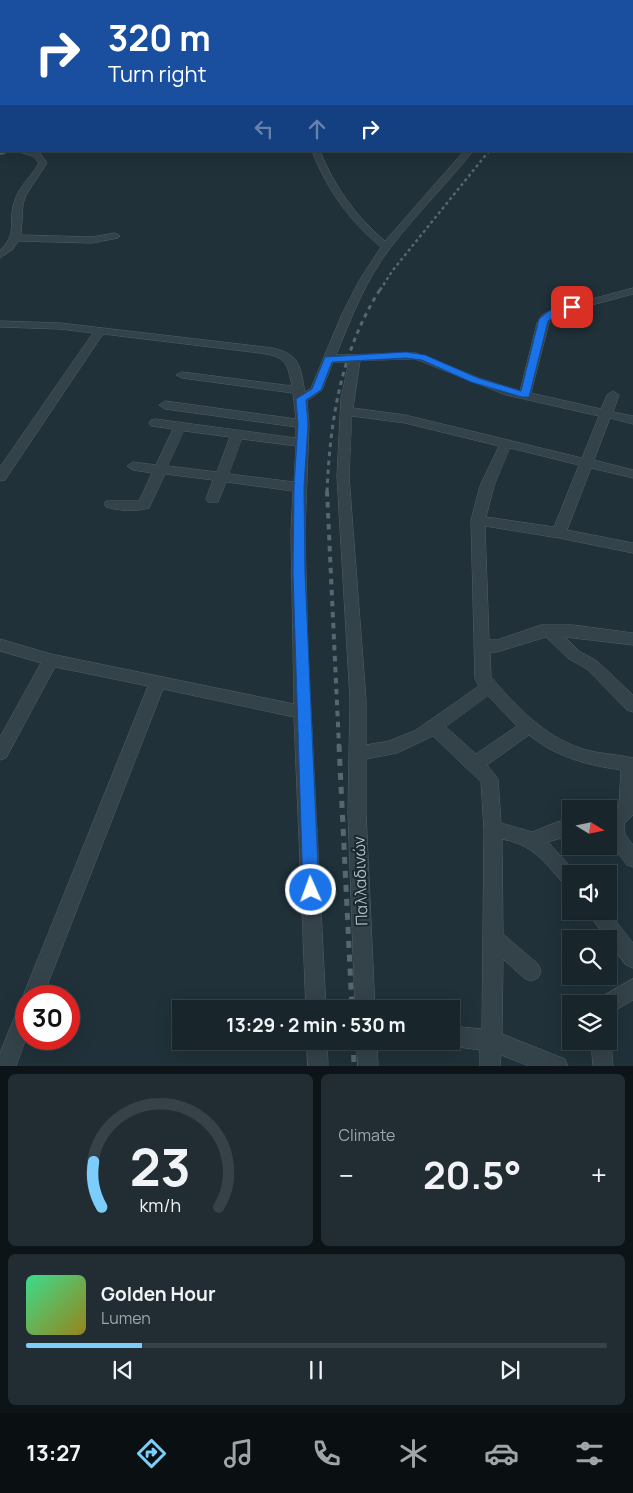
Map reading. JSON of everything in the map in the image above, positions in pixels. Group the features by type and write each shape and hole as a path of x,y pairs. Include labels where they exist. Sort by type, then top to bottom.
{"street":[{"path":"0,255 9,248 16,238 19,199 43,163 37,155 25,152"},
{"path":"316,152 324,171 335,188 364,226 386,246"},
{"path":"182,375 300,395 316,390 355,298 386,246 468,152"},
{"path":"16,238 92,240 115,236"},
{"path":"525,395 542,323 546,316 633,291"},
{"path":"0,324 60,326 270,351 287,358 293,363 300,395 303,424 298,548 316,1000"},
{"path":"0,477 100,330"},
{"path":"329,359 416,356 475,380 525,395 633,420"},
{"name":"Παλλαδινών","path":"355,358 348,390 343,476 358,700 357,754 365,1000"},
{"path":"558,533 613,394"},
{"path":"165,405 303,424"},
{"path":"346,411 405,419 633,474"},
{"path":"155,423 302,443"},
{"path":"111,504 133,507 144,505 180,427"},
{"path":"213,499 237,434"},
{"path":"506,443 487,486 478,520 482,675 489,686 543,738 577,754 632,765 628,807 618,820"},
{"path":"133,466 299,487"},
{"path":"478,520 633,548"},
{"path":"482,646 496,646 533,633 550,631 573,631 633,639"},
{"path":"550,631 574,655 592,665 633,705"},
{"path":"0,646 51,660 304,712"},
{"path":"0,753 51,660"},
{"path":"37,985 158,681"},
{"path":"357,754 401,745 435,727 489,686"},
{"path":"633,712 633,718"},
{"path":"475,764 529,726"},
{"path":"435,727 489,779 493,830 494,940 490,1066"},
{"path":"534,840 562,829"},
{"path":"493,830 513,832 534,840 549,851 562,868"},
{"path":"618,839 633,859"},
{"path":"603,920 633,958"},
{"path":"494,940 531,971"},
{"path":"617,999 633,989"},
{"path":"460,1037 492,1041 558,1066"},
{"path":"5,1066 15,1041"},
{"path":"317,1050 318,1066"},
{"path":"367,1050 368,1066"},
{"path":"602,1050 603,1066"}],"railway":[{"path":"380,290 393,270 488,152"},
{"path":"327,492 331,438 340,386 356,336 381,288"},
{"path":"327,492 339,746"},
{"path":"339,745 352,1000"},
{"path":"353,1050 354,1066"}],"route":[{"path":"311,890 298,532 303,424 301,399 309,396 316,390 329,359 406,355 425,358 462,376 525,395 544,319 546,316 572,307"}]}
